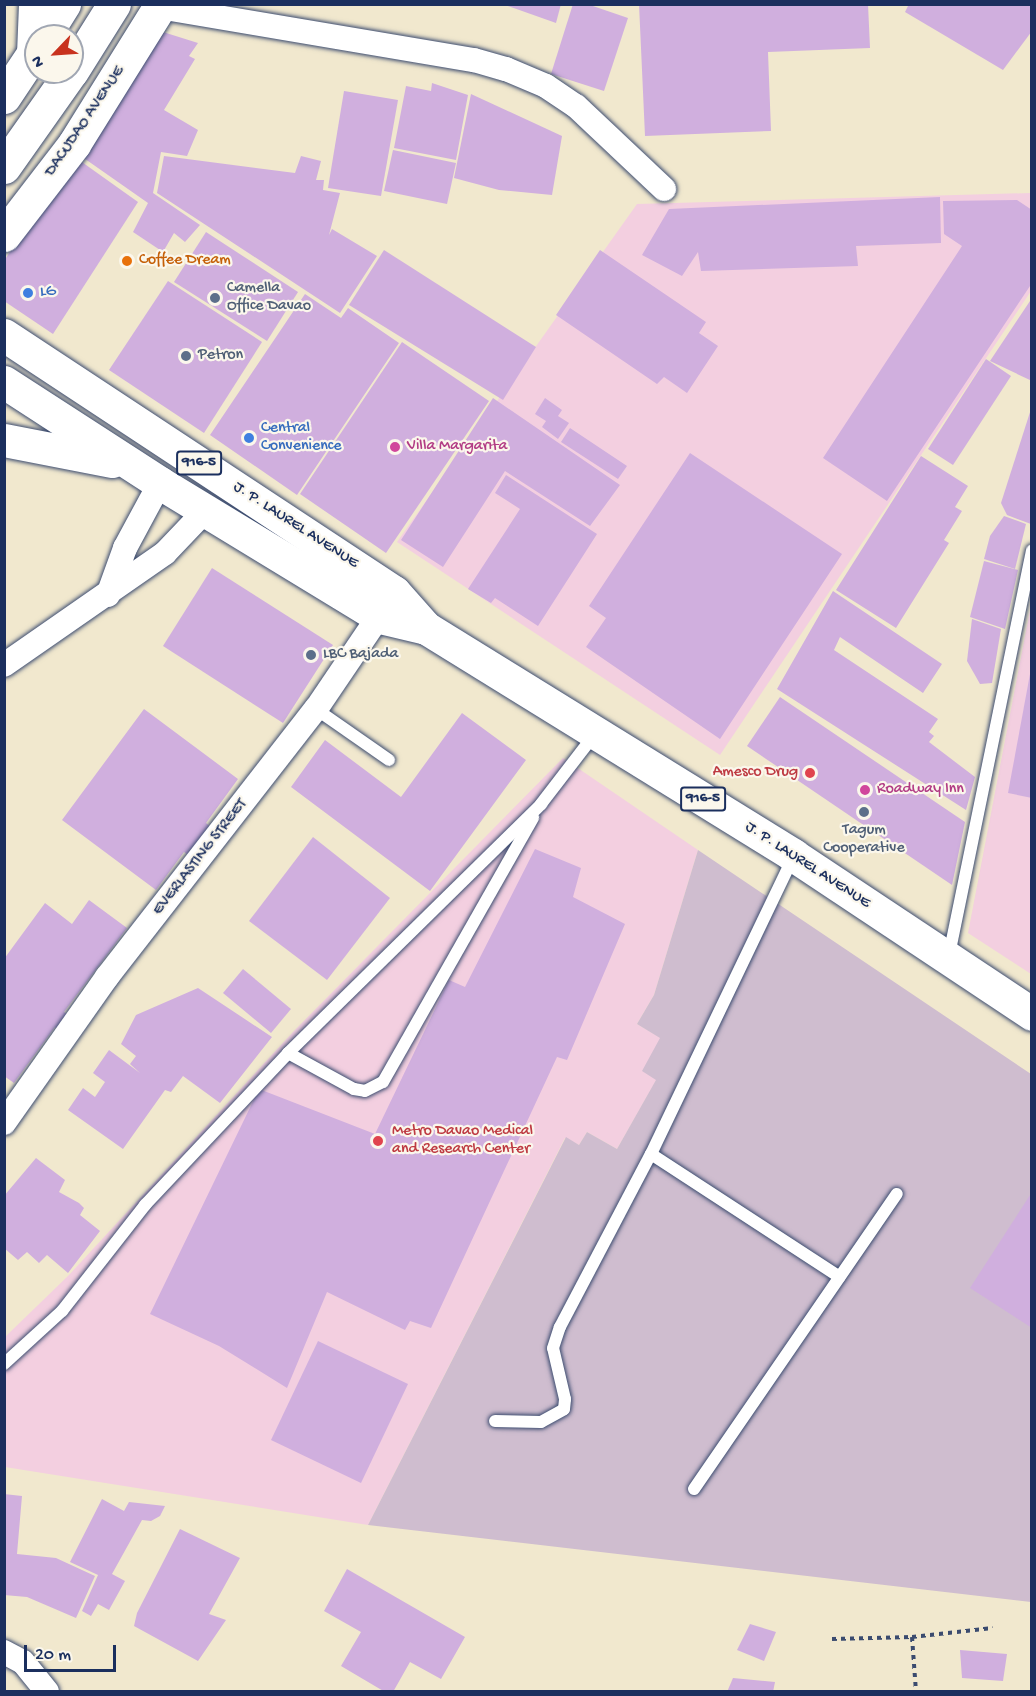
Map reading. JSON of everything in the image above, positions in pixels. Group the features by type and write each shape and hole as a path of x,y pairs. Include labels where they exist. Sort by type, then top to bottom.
{"main road":[{"path":"32,24 35,4"},
{"path":"51,24 64,4"},
{"path":"84,52 114,4"},
{"name":"DACUDAO AVENUE","path":"4,235 74,144 160,6"},
{"path":"4,167 64,84"},
{"name":"J. P. LAUREL AVENUE","path":"4,335 387,604 793,855 1032,1014"},
{"name":"J. P. LAUREL AVENUE","path":"4,382 205,511 387,604"},
{"path":"4,441 133,465"}],"street":[{"path":"160,6 474,60 506,69 546,87 576,106 664,189"},
{"path":"108,595 125,548 160,483"},
{"path":"4,665 108,595 165,553 205,511"},
{"name":"EVERLASTING STREET","path":"4,1123 107,977 316,709 387,604"},
{"path":"4,1652 23,1662 47,1692"}],"lane":[{"path":"948,959 1032,550"},
{"path":"316,709 389,760"},
{"path":"4,1364 62,1311 145,1205 288,1053 541,804 596,733"},
{"path":"288,1053 354,1089 365,1091 383,1082 541,804"},
{"path":"495,1421 541,1422 564,1409 566,1399 553,1347 651,1154 793,855"},
{"path":"651,1154 840,1277"},
{"path":"694,1489 897,1194"}],"path":[{"path":"832,1639 912,1637 992,1628"},
{"path":"912,1637 916,1692"}],"shaded area":[{"path":"1031,193 1031,291 720,755 397,542 637,204"},
{"path":"1031,605 1031,974 968,933"},
{"name":"Metro Davao Medical and Research Center","path":"563,758 698,850 654,995 637,1024 661,1038 657,1079 617,1149 587,1132 579,1145 565,1138 368,1525 5,1467 5,1337 69,1275 293,1032"},
{"path":"698,850 1031,1074 1031,1602 368,1525 566,1137 579,1145 587,1132 617,1149 656,1080 642,1071 660,1038 637,1024 654,995"}],"building":[{"path":"502,4 561,4 556,23"},
{"path":"573,4 587,4 628,18 604,91 551,74"},
{"path":"639,4 868,4 870,48 768,52 771,131 645,136"},
{"path":"909,4 1032,4 1032,31 1003,70 905,12"},
{"path":"163,32 198,43 189,56 195,59 164,110 198,130 187,156 161,152 153,193 200,225 185,242 174,233 163,252 133,232 148,203 78,154"},
{"path":"432,83 468,95 456,160 394,148 406,86 431,91"},
{"path":"344,91 398,100 381,196 328,188"},
{"path":"471,94 562,136 552,195 499,190 454,178"},
{"path":"393,150 456,163 447,204 384,191"},
{"path":"72,155 138,202 53,334 4,301 4,261"},
{"path":"164,156 295,173 301,156 321,161 316,180 324,180 323,190 340,193 329,235 332,229 377,256 340,313 157,193"},
{"path":"940,197 941,243 856,246 858,266 701,271 698,252 682,276 642,255 669,209"},
{"path":"1017,200 1032,210 1032,283 887,501 823,458 962,246 944,234 943,201"},
{"path":"206,232 298,292 267,341 174,282"},
{"path":"384,250 536,347 503,400 349,305"},
{"path":"600,250 706,322 699,333 718,346 687,393 664,377 657,384 556,315"},
{"name":"Petron","path":"168,281 262,342 204,433 109,370"},
{"path":"305,294 341,318 348,308 399,343 297,495 210,435"},
{"path":"1032,298 1032,381 990,361"},
{"name":"Villa Margarita","path":"402,342 489,401 386,553 300,494"},
{"path":"986,359 1011,376 953,465 928,449"},
{"path":"493,398 620,485 590,526 505,471 443,567 401,540"},
{"path":"545,398 562,410 558,416 569,423 558,439 542,427 546,421 535,414"},
{"path":"1031,409 1031,524 1007,515 1001,503"},
{"path":"570,428 627,466 618,479 561,442"},
{"path":"690,453 842,554 720,739 586,647 606,618 589,606"},
{"path":"921,456 968,486 955,507 962,511 944,540 949,543 896,628 836,590"},
{"path":"506,475 597,534 538,626 495,598 491,603 468,589 520,509 495,493"},
{"path":"1004,516 1026,524 1015,569 984,559 990,536"},
{"path":"984,561 1018,570 1005,629 970,617"},
{"path":"212,568 333,645 283,723 163,646"},
{"path":"833,591 942,664 923,693 840,637 834,650 938,719 929,732 934,736 929,742 975,777 966,810 777,689"},
{"path":"972,619 1001,629 992,683 980,684 967,661"},
{"path":"1030,674 1032,674 1032,798 1008,793"},
{"name":"Roadway Inn","path":"780,697 965,822 952,885 747,746"},
{"path":"144,709 238,779 206,823 212,828 191,857 184,852 156,890 62,820"},
{"path":"462,713 526,760 430,891 291,787 325,740 401,797"},
{"path":"313,837 390,898 327,980 249,921"},
{"path":"535,849 581,868 573,897 625,924 567,1060 557,1057 431,1328 410,1321 405,1330 327,1292 287,1388 219,1346 150,1314 259,1089 375,1134 449,980 465,987"},
{"path":"89,900 127,928 64,1012 70,1016 59,1031 55,1027 14,1083 4,1076 4,959 45,903 72,924"},
{"path":"243,969 291,1009 271,1033 223,993"},
{"path":"198,988 272,1037 220,1103 183,1076 171,1092 165,1090 123,1149 68,1110 83,1088 95,1097 105,1082 93,1073 109,1050 140,1073 130,1064 136,1056 121,1044 136,1015"},
{"path":"36,1158 65,1180 59,1192 79,1203 84,1208 80,1215 100,1231 68,1273 47,1255 39,1263 27,1252 18,1260 4,1248 4,1196"},
{"path":"1032,1192 1032,1328 970,1288"},
{"path":"318,1341 408,1384 361,1483 271,1440"},
{"path":"4,1494 22,1496 17,1554 56,1558 95,1576 76,1618 27,1597 4,1595"},
{"path":"102,1499 124,1511 129,1502 165,1506 160,1516 151,1521 142,1520 112,1574 125,1581 109,1610 98,1604 91,1616 82,1611 98,1575 70,1562"},
{"path":"180,1529 240,1558 209,1614 226,1620 198,1661 134,1626 137,1613"},
{"path":"347,1569 465,1637 441,1679 410,1662 393,1692 385,1692 341,1666 361,1632 324,1611"},
{"path":"750,1624 776,1632 764,1661 737,1650"},
{"path":"960,1650 1007,1654 1003,1681 962,1678"},
{"path":"733,1678 775,1682 773,1692 727,1692"}],"place":[{"name":"Coffee Dream","path":"127,261"},
{"name":"LG","path":"28,293"},
{"name":"Camella Office Davao","path":"215,298"},
{"name":"Petron","path":"186,356"},
{"name":"Central Convenience","path":"249,438"},
{"name":"Villa Margarita","path":"395,447"},
{"name":"LBC Bajada","path":"311,655"},
{"name":"Amesco Drug","path":"810,773"},
{"name":"Roadway Inn","path":"865,790"},
{"name":"Tagum Cooperative","path":"864,812"},
{"name":"Metro Davao Medical and Research Center","path":"378,1141"}]}
